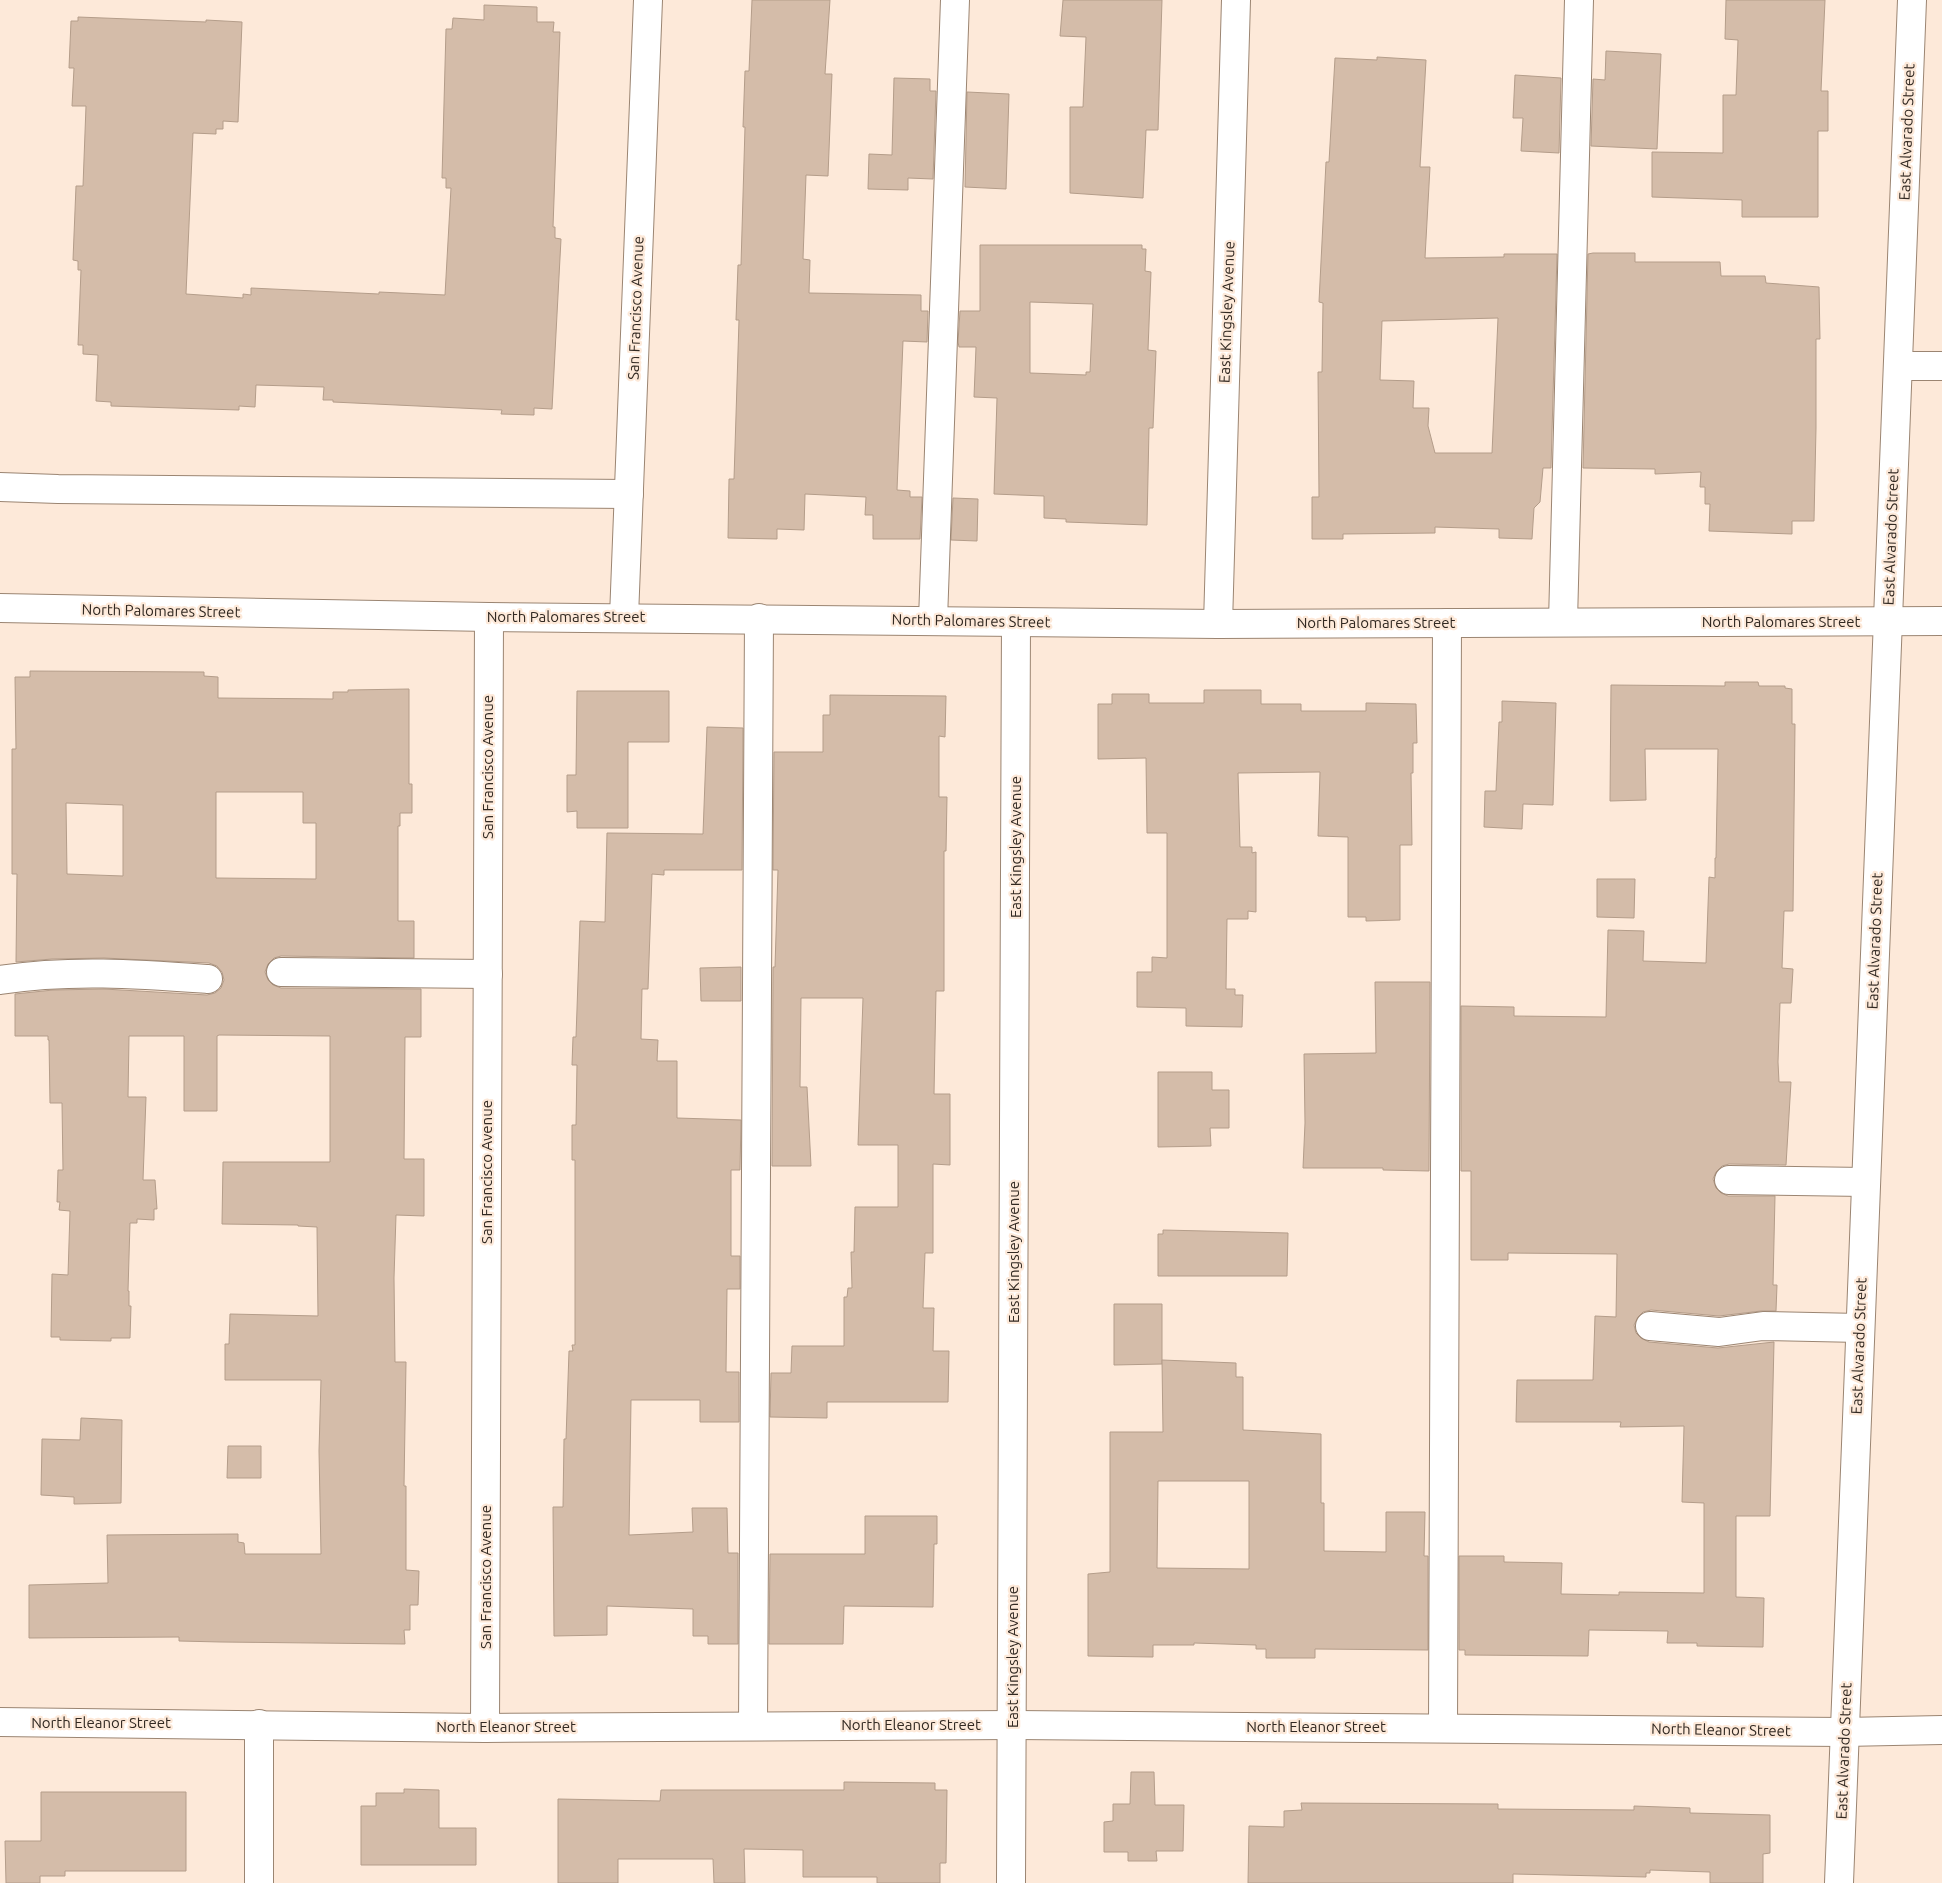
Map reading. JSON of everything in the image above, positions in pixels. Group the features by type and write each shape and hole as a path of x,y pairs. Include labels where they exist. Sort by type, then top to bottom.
{"street":[{"name":"San Francisco Avenue","path":"624,617 648,0"},
{"path":"933,620 955,0"},
{"name":"East Kingsley Avenue","path":"1218,624 1236,0"},
{"path":"1563,622 1579,0"},
{"name":"East Alvarado Street","path":"1839,1883 1912,0"},
{"path":"1898,366 1942,366"},
{"path":"0,487 629,494"},
{"name":"North Palomares Street","path":"0,608 489,616 1218,624 1942,622"},
{"name":"San Francisco Avenue","path":"485,1728 489,616"},
{"path":"753,1726 759,618"},
{"name":"East Kingsley Avenue","path":"1011,1883 1016,622"},
{"path":"1443,1728 1448,623"},
{"path":"281,972 488,974"},
{"path":"0,980 57,973 133,974 208,979"},
{"path":"1729,1180 1865,1182"},
{"path":"1650,1326 1719,1332 1763,1326 1860,1328"},
{"name":"North Eleanor Street","path":"0,1722 485,1728 1013,1724 1844,1732 1942,1730"},
{"path":"259,1724 259,1883"}],"building":[{"path":"752,0 830,0 825,74 832,74 828,176 806,175 803,259 810,260 809,293 921,295 921,311 928,311 927,342 903,341 897,490 910,491 910,497 922,497 920,539 873,539 873,515 865,515 866,497 805,494 804,530 777,529 777,539 728,538 729,479 734,479 739,320 736,320 738,265 741,265 745,71 749,71"},
{"path":"1063,0 1162,0 1158,130 1146,130 1143,198 1070,193 1070,107 1083,107 1086,37 1060,36"},
{"path":"1726,0 1825,0 1821,91 1828,91 1828,131 1818,131 1818,217 1742,217 1742,200 1652,197 1652,152 1723,153 1723,95 1736,95 1738,40 1725,39"},
{"path":"484,5 537,7 537,22 554,22 553,32 560,32 553,227 555,227 555,238 561,239 552,409 534,408 534,415 501,414 502,410 333,402 333,400 323,400 324,387 256,385 255,407 239,406 239,410 111,406 111,402 96,401 98,355 83,354 83,345 78,345 81,270 78,270 78,261 73,260 76,186 83,186 86,106 72,106 74,68 69,68 71,21 78,21 78,17 242,22 238,122 223,121 223,129 216,129 216,134 193,133 186,294 243,298 243,294 251,295 251,288 445,295 451,188 446,188 446,178 442,178 446,29 452,29 453,18 484,20"},
{"path":"1606,51 1661,54 1657,149 1591,146 1593,79 1605,80"},
{"path":"1377,57 1426,60 1420,167 1430,167 1425,258 1504,257 1504,254 1557,254 1551,468 1543,468 1540,502 1534,508 1532,539 1499,538 1499,529 1435,527 1435,533 1343,534 1343,539 1312,539 1312,497 1319,497 1318,372 1322,372 1323,303 1319,302 1326,162 1329,162 1335,58 1377,60","holes":["1498,318 1492,453 1435,453 1428,426 1429,408 1413,408 1414,381 1380,380 1382,321"]},
{"path":"1515,75 1561,78 1559,153 1521,151 1523,118 1513,118"},
{"path":"894,78 930,79 930,91 936,91 933,179 908,178 908,190 868,189 869,154 892,155"},
{"path":"967,92 1009,94 1006,189 965,187"},
{"path":"980,245 1142,245 1142,249 1146,249 1145,271 1151,272 1148,350 1156,351 1153,428 1149,428 1147,525 1066,522 1066,519 1044,518 1044,496 994,494 997,398 974,397 976,347 959,347 958,342 960,311 980,311","holes":["1030,302 1093,304 1090,372 1086,372 1086,375 1030,373"]},
{"path":"1635,253 1635,262 1720,262 1721,276 1765,276 1766,283 1819,287 1820,339 1816,339 1814,521 1792,521 1792,534 1709,531 1710,504 1705,504 1705,487 1700,487 1701,472 1655,474 1655,469 1583,468 1588,254"},
{"path":"953,498 978,499 977,541 951,540"},
{"path":"30,671 204,672 204,676 218,677 218,698 333,699 333,692 348,692 348,690 409,689 409,784 412,784 412,813 400,813 400,826 398,826 398,921 414,921 414,958 281,956 274,958 268,964 265,972 268,980 273,985 281,988 421,989 421,1037 405,1037 404,1159 424,1159 424,1216 396,1215 394,1278 395,1362 406,1362 404,1486 406,1486 406,1570 419,1571 418,1605 410,1605 410,1630 404,1630 405,1644 179,1641 179,1637 29,1638 29,1585 108,1583 107,1535 238,1534 238,1542 244,1543 245,1554 321,1554 319,1451 321,1380 225,1380 225,1344 229,1344 230,1314 318,1316 317,1227 222,1224 223,1162 330,1162 330,1036 217,1036 217,1111 184,1111 184,1036 129,1036 128,1097 146,1097 143,1180 155,1180 157,1209 154,1209 154,1220 137,1219 137,1223 130,1223 128,1291 129,1306 131,1306 130,1338 111,1338 111,1341 60,1340 60,1337 51,1337 52,1274 68,1275 70,1211 59,1210 60,1202 57,1202 58,1170 63,1170 62,1103 50,1103 48,1036 15,1036 15,994 53,990 104,989 207,995 215,993 221,988 224,980 222,972 217,966 209,963 104,958 16,962 17,874 12,874 12,749 16,749 15,677 30,677","holes":["216,792 303,792 303,823 316,823 316,879 216,878","66,803 123,805 123,876 67,874"]},
{"path":"1725,682 1758,682 1759,686 1785,686 1785,688 1792,689 1792,724 1795,724 1793,911 1784,911 1782,968 1793,969 1791,1003 1780,1003 1778,1062 1779,1082 1791,1082 1786,1165 1729,1164 1722,1166 1716,1172 1713,1179 1716,1188 1728,1196 1775,1196 1773,1285 1777,1285 1776,1311 1719,1316 1651,1310 1643,1312 1634,1325 1636,1333 1649,1342 1718,1348 1774,1342 1770,1516 1736,1516 1736,1597 1764,1598 1763,1647 1697,1646 1697,1643 1667,1643 1668,1631 1589,1630 1588,1656 1465,1655 1465,1650 1459,1650 1459,1556 1504,1556 1504,1562 1562,1563 1561,1594 1619,1595 1619,1592 1704,1593 1704,1503 1682,1502 1684,1426 1620,1427 1621,1422 1516,1422 1517,1380 1593,1380 1595,1316 1616,1317 1617,1254 1508,1253 1508,1260 1471,1260 1471,1171 1461,1171 1461,1006 1514,1007 1514,1016 1606,1017 1608,930 1644,931 1643,961 1706,963 1709,877 1715,878 1718,749 1645,749 1646,800 1610,801 1611,685 1725,686"},
{"path":"1204,690 1261,690 1261,704 1301,704 1301,711 1366,711 1366,703 1416,704 1417,743 1413,743 1413,773 1411,773 1412,845 1400,845 1400,920 1366,921 1366,917 1348,917 1348,837 1318,836 1320,772 1238,773 1240,847 1252,847 1252,853 1256,852 1256,912 1248,911 1248,919 1227,919 1226,989 1235,989 1235,995 1243,995 1242,1027 1186,1026 1186,1008 1137,1007 1137,972 1152,972 1152,957 1167,958 1167,833 1147,833 1146,758 1098,759 1098,704 1112,704 1112,694 1149,694 1149,703 1204,703"},
{"path":"577,691 669,691 669,742 628,742 628,828 577,828 577,811 567,812 567,775 576,775"},
{"path":"830,695 946,696 945,737 939,736 939,797 947,797 946,851 944,851 944,991 936,991 934,1094 950,1094 950,1165 933,1164 933,1253 925,1253 923,1308 934,1308 933,1351 949,1351 948,1402 827,1402 827,1418 770,1417 771,1373 791,1373 792,1346 844,1346 844,1297 847,1297 848,1288 852,1288 851,1252 854,1252 855,1207 898,1207 898,1145 858,1145 863,998 801,998 800,1087 807,1087 811,1166 772,1166 773,967 775,967 778,870 773,870 774,752 823,752 823,715 830,715"},
{"path":"1502,701 1556,703 1553,805 1523,804 1522,829 1484,827 1485,791 1496,791 1499,722 1502,722"},
{"path":"707,727 743,728 742,870 664,870 664,875 652,874 648,989 642,989 641,1039 658,1040 657,1061 677,1061 677,1118 741,1120 740,1170 731,1170 731,1256 740,1256 740,1289 727,1289 726,1372 739,1372 739,1422 700,1422 700,1400 631,1400 629,1535 693,1532 692,1508 727,1508 728,1553 738,1553 738,1644 708,1644 708,1636 693,1636 693,1609 607,1606 607,1635 554,1636 553,1507 563,1507 564,1439 566,1439 569,1351 573,1351 572,1345 575,1345 575,1160 572,1160 572,1125 576,1125 577,1065 572,1065 573,1037 576,1037 580,921 605,922 607,833 703,834"},
{"path":"1597,879 1635,879 1634,918 1597,917"},
{"path":"741,967 741,1001 701,1001 700,968"},
{"path":"1375,982 1430,982 1429,1171 1383,1170 1383,1168 1303,1168 1305,1123 1304,1054 1376,1053"},
{"path":"1158,1072 1212,1072 1212,1090 1229,1090 1229,1128 1210,1128 1211,1146 1158,1147"},
{"path":"1163,1230 1288,1233 1287,1276 1158,1276 1158,1234 1163,1234"},
{"path":"1114,1304 1162,1304 1162,1364 1114,1365"},
{"path":"1162,1360 1236,1363 1236,1377 1243,1377 1243,1430 1321,1434 1321,1503 1324,1503 1324,1551 1386,1552 1386,1512 1425,1512 1424,1556 1428,1556 1428,1650 1315,1649 1315,1658 1266,1658 1266,1649 1256,1649 1256,1645 1194,1643 1194,1645 1153,1645 1153,1657 1088,1656 1088,1574 1110,1572 1110,1432 1163,1432","holes":["1158,1481 1249,1481 1249,1569 1157,1568"]},
{"path":"81,1418 122,1420 121,1503 74,1504 74,1497 41,1495 42,1439 80,1440"},
{"path":"228,1446 261,1446 261,1478 227,1478"},
{"path":"865,1516 937,1516 937,1544 934,1544 933,1607 844,1606 843,1644 769,1644 770,1554 865,1554"},
{"path":"1131,1772 1154,1772 1155,1805 1184,1805 1183,1851 1156,1851 1157,1861 1128,1861 1128,1852 1104,1852 1104,1822 1113,1821 1113,1804 1130,1804"},
{"path":"844,1782 935,1783 935,1790 947,1790 946,1863 940,1863 940,1883 877,1883 877,1877 803,1877 803,1850 744,1849 745,1883 714,1883 713,1859 618,1859 618,1883 558,1883 558,1799 660,1801 661,1790 844,1790"},
{"path":"404,1789 439,1790 439,1828 476,1828 476,1865 361,1865 361,1806 376,1806 376,1793 404,1793"},
{"path":"41,1792 186,1792 186,1871 65,1871 65,1876 40,1876 40,1883 6,1883 5,1841 41,1841"},
{"path":"1301,1803 1498,1804 1498,1809 1634,1810 1634,1806 1690,1808 1690,1813 1770,1815 1770,1853 1763,1854 1763,1883 1710,1883 1710,1872 1650,1870 1650,1873 1646,1873 1646,1877 1513,1874 1513,1883 1248,1883 1249,1826 1284,1827 1284,1811 1302,1810"}]}
